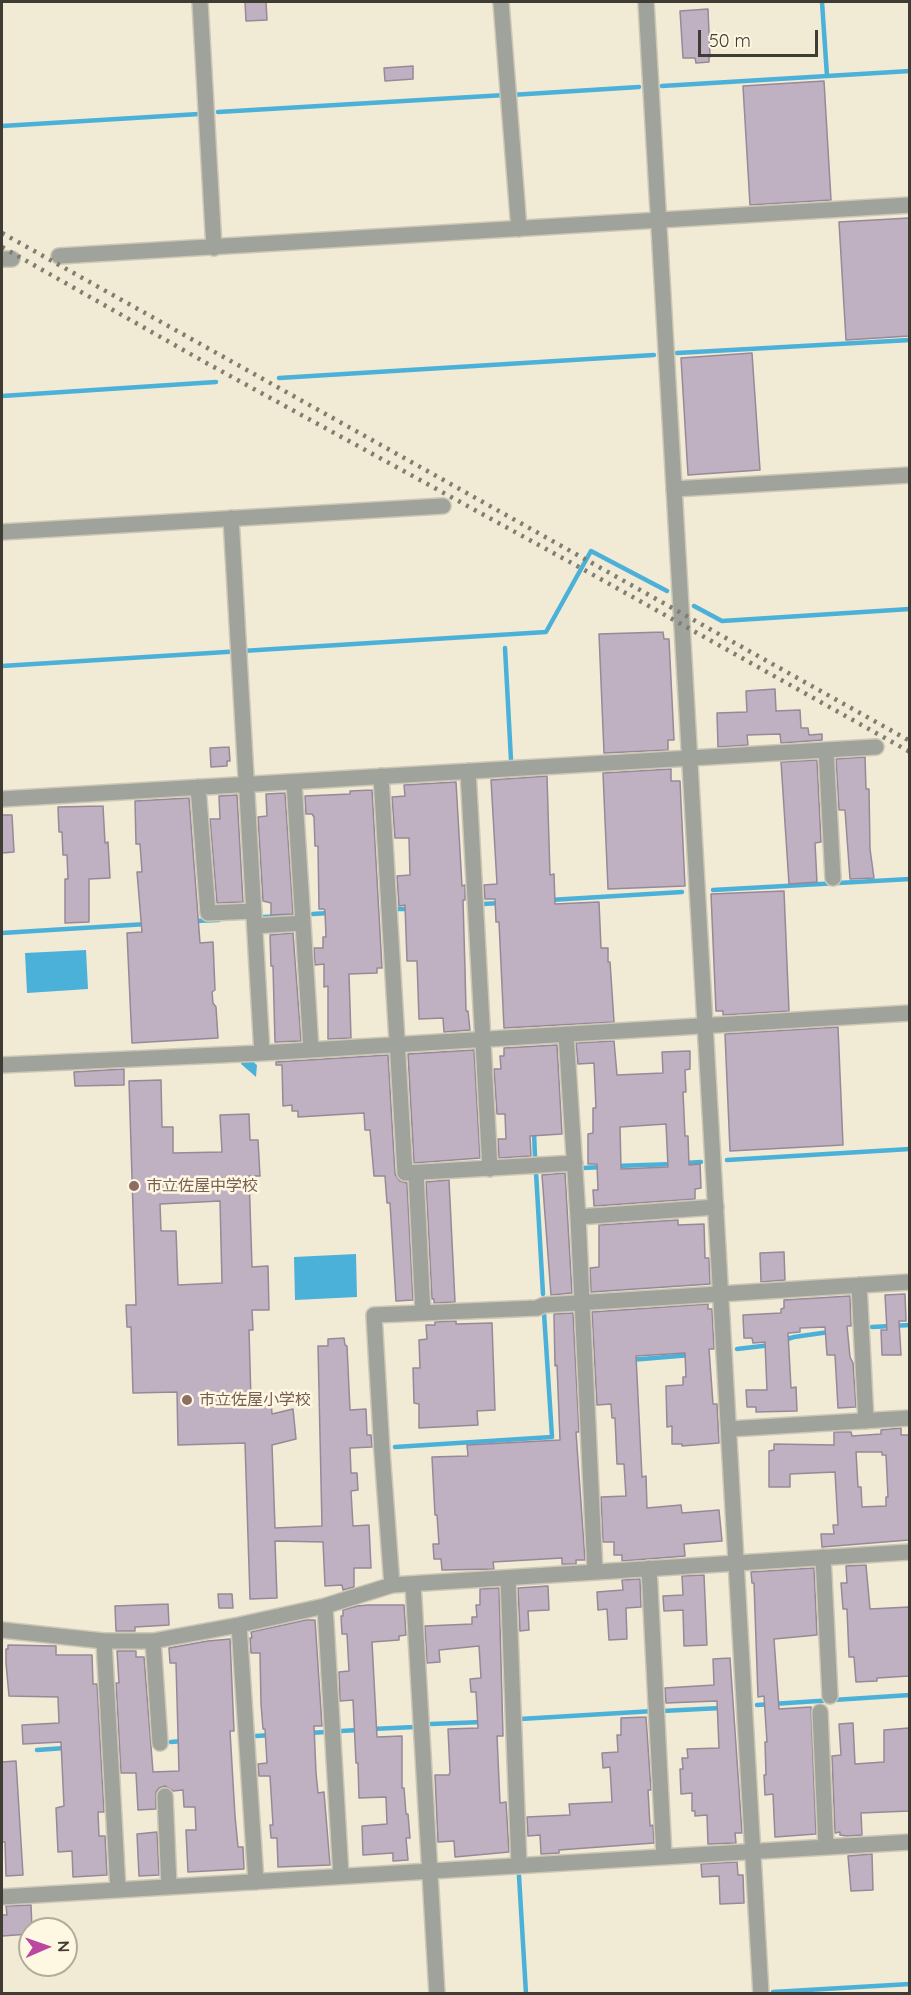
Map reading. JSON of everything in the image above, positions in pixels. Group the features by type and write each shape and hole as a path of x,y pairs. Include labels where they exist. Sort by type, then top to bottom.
{"street":[{"path":"200,2 214,248"},
{"path":"501,2 519,229"},
{"path":"646,2 761,1994"},
{"path":"59,256 909,205"},
{"path":"674,489 909,476"},
{"path":"2,532 443,507"},
{"path":"231,518 262,1053"},
{"path":"2,799 876,747"},
{"path":"826,750 833,878"},
{"path":"468,771 490,1169"},
{"path":"381,776 405,1173 575,1164"},
{"path":"294,782 311,1050"},
{"path":"198,788 208,913 303,923"},
{"path":"2,1065 262,1053 909,1013"},
{"path":"567,1034 596,1572"},
{"path":"416,1173 423,1313"},
{"path":"578,1217 716,1207"},
{"path":"392,1585 374,1315 537,1308 544,1305 583,1302 909,1282"},
{"path":"860,1285 866,1421"},
{"path":"729,1430 909,1418"},
{"path":"2,1630 105,1641 153,1641 325,1606 392,1585 909,1552"},
{"path":"823,1557 830,1696"},
{"path":"649,1568 664,1857"},
{"path":"508,1578 519,1866"},
{"path":"413,1584 437,1994"},
{"path":"325,1606 341,1876"},
{"path":"239,1625 256,1882"},
{"path":"105,1641 118,1890"},
{"path":"153,1641 160,1743"},
{"path":"820,1712 826,1847"},
{"path":"165,1796 169,1887"},
{"path":"2,1896 909,1842"}],"water":[{"path":"86,950 88,989 27,993 25,953"},
{"path":"243,1059 251,1060 257,1065 256,1077 241,1064"},
{"path":"356,1254 357,1297 295,1300 294,1257"}],"building":[{"path":"245,2 266,2 267,20 246,21"},
{"path":"708,9 709,62 696,63 695,58 683,58 680,11"},
{"path":"413,66 413,79 385,81 384,68"},
{"path":"824,81 831,200 750,205 743,86"},
{"path":"909,218 909,336 846,340 839,222"},
{"path":"752,353 760,470 688,475 681,358"},
{"path":"663,632 664,639 669,639 674,740 668,740 668,750 604,753 599,634"},
{"path":"775,689 776,711 800,710 801,728 808,728 809,735 822,734 822,740 781,743 780,734 747,735 748,745 718,747 717,713 747,712 746,691"},
{"path":"229,747 230,761 227,761 227,766 211,767 210,748"},
{"path":"865,757 866,789 869,789 870,849 874,878 850,879 845,810 839,810 836,759"},
{"path":"817,760 821,842 815,843 817,882 789,884 781,762"},
{"path":"671,769 671,781 680,781 685,886 608,889 603,773"},
{"path":"547,776 550,875 554,874 555,904 599,902 601,948 608,948 614,1022 504,1028 499,922 496,922 495,899 485,899 484,885 497,884 491,780"},
{"path":"456,782 462,886 465,885 465,900 463,900 466,1011 468,1011 470,1030 444,1032 443,1018 419,1019 417,961 407,961 405,905 399,906 397,876 410,875 409,838 395,838 392,797 405,796 404,785"},
{"path":"372,790 382,968 377,968 377,973 349,974 351,1038 328,1039 328,986 324,987 324,964 315,965 314,948 323,948 323,937 326,937 325,911 319,909 318,846 315,846 314,817 312,814 306,814 305,796 350,794 350,791"},
{"path":"285,793 293,914 271,915 271,903 263,901 258,817 267,816 266,794"},
{"path":"237,795 243,902 217,903 210,819 220,819 219,796"},
{"path":"189,798 200,943 213,942 215,990 212,992 213,1003 216,1007 218,1038 132,1043 127,933 142,932 137,872 142,872 140,844 136,844 135,801"},
{"path":"103,806 110,878 89,879 89,922 65,923 67,855 63,855 58,807"},
{"path":"2,815 12,815 14,852 2,853"},
{"path":"784,891 789,1011 723,1015 723,1011 716,1011 711,894"},
{"path":"293,933 301,1041 275,1042 270,935"},
{"path":"838,1027 843,1145 730,1151 725,1034"},
{"path":"614,1041 617,1075 663,1073 662,1052 690,1051 690,1069 685,1070 686,1092 683,1092 689,1165 700,1164 701,1188 695,1189 695,1199 594,1206 593,1190 598,1190 597,1164 588,1164 588,1134 593,1133 593,1108 596,1108 594,1063 578,1064 576,1043","holes":["666,1124 668,1167 621,1169 620,1127"]},
{"path":"557,1045 562,1134 530,1136 531,1156 499,1158 498,1139 506,1139 505,1114 497,1114 494,1069 501,1069 500,1056 504,1056 504,1048"},
{"path":"474,1050 480,1158 414,1163 408,1054"},
{"path":"388,1055 395,1174 400,1181 407,1183 413,1300 396,1301 390,1203 387,1203 385,1176 374,1176 370,1130 365,1130 364,1113 298,1117 298,1111 292,1111 292,1105 283,1106 282,1065 276,1065 276,1062"},
{"path":"124,1069 124,1085 75,1086 74,1072"},
{"path":"161,1080 162,1127 173,1127 173,1153 222,1152 220,1115 249,1114 250,1140 258,1140 260,1176 249,1176 252,1267 268,1266 269,1310 252,1310 253,1330 249,1330 251,1401 271,1400 272,1414 293,1409 296,1439 272,1445 275,1528 322,1526 318,1346 328,1346 328,1339 344,1338 347,1346 350,1410 366,1409 367,1435 371,1435 372,1447 350,1448 351,1473 357,1473 358,1490 351,1491 353,1526 369,1525 371,1568 354,1568 354,1587 343,1590 342,1585 325,1586 323,1542 275,1541 277,1598 250,1599 245,1443 178,1445 177,1392 133,1393 131,1327 127,1327 126,1305 136,1305 129,1081","holes":["220,1201 222,1283 178,1285 176,1231 161,1231 160,1204"]},
{"path":"565,1173 572,1293 551,1295 542,1175"},
{"path":"449,1180 455,1302 434,1303 426,1182"},
{"path":"678,1220 678,1225 704,1224 705,1258 709,1258 710,1284 591,1292 590,1268 599,1267 599,1225"},
{"path":"784,1252 785,1280 761,1282 760,1253"},
{"path":"905,1294 906,1321 899,1321 901,1355 882,1355 881,1330 887,1330 885,1295"},
{"path":"850,1296 851,1326 847,1326 850,1357 853,1363 856,1407 838,1408 835,1355 827,1355 825,1327 800,1328 800,1332 788,1333 791,1388 796,1387 797,1411 756,1412 756,1407 747,1407 746,1390 767,1390 765,1342 753,1343 752,1338 744,1338 743,1315 781,1313 784,1300"},
{"path":"708,1304 708,1309 712,1309 714,1349 709,1349 713,1404 717,1404 719,1443 682,1446 682,1444 672,1444 672,1426 667,1427 666,1386 683,1385 683,1377 686,1377 685,1353 636,1356 642,1477 646,1476 647,1508 681,1505 682,1513 719,1510 722,1541 684,1544 685,1556 622,1561 622,1555 614,1555 614,1542 603,1542 601,1497 626,1496 624,1464 617,1464 615,1418 612,1418 611,1404 597,1405 592,1312"},
{"path":"573,1313 579,1432 576,1432 585,1560 576,1560 576,1564 562,1564 562,1558 493,1562 494,1569 442,1570 441,1559 434,1559 433,1544 439,1544 432,1457 468,1456 467,1445 560,1440 554,1314"},
{"path":"456,1321 456,1324 492,1323 495,1410 477,1411 478,1425 419,1428 419,1404 414,1403 413,1368 420,1368 419,1340 427,1339 426,1325"},
{"path":"901,1428 901,1435 909,1435 909,1540 822,1547 821,1534 834,1534 833,1525 838,1525 835,1472 790,1474 790,1487 769,1487 769,1451 774,1450 774,1444 834,1445 834,1432 851,1432 852,1436 881,1434 881,1430","holes":["856,1452 882,1452 882,1455 886,1455 888,1497 886,1497 886,1506 862,1507 861,1487 858,1487"]},
{"path":"866,1565 870,1609 909,1607 909,1676 856,1682 854,1657 849,1657 847,1609 843,1609 841,1583 847,1583 846,1566"},
{"path":"814,1568 817,1635 774,1639 779,1709 811,1707 816,1834 775,1837 773,1794 765,1795 765,1742 767,1742 764,1696 758,1697 754,1583 752,1583 751,1572"},
{"path":"704,1575 707,1645 684,1646 683,1610 664,1611 663,1596 683,1595 682,1576"},
{"path":"640,1579 641,1607 626,1608 627,1639 609,1640 607,1609 598,1610 597,1592 623,1590 622,1580"},
{"path":"548,1586 549,1610 528,1611 529,1630 520,1631 518,1588"},
{"path":"499,1588 503,1736 497,1736 500,1803 506,1802 509,1852 455,1857 454,1841 438,1842 435,1775 449,1775 450,1772 448,1729 478,1728 476,1692 471,1692 470,1679 481,1678 479,1646 439,1650 440,1662 427,1663 425,1626 472,1624 472,1617 477,1617 476,1605 480,1605 480,1589"},
{"path":"218,1594 232,1594 233,1608 219,1608"},
{"path":"168,1604 169,1625 135,1627 135,1631 116,1631 115,1606"},
{"path":"368,1605 404,1605 406,1635 399,1636 399,1640 372,1642 377,1737 402,1736 402,1788 404,1788 410,1838 406,1838 408,1860 393,1861 393,1853 363,1855 362,1826 387,1824 386,1797 359,1798 353,1700 340,1701 339,1672 349,1671 347,1634 342,1634 343,1610"},
{"path":"315,1620 322,1726 314,1726 316,1773 318,1793 324,1792 330,1865 278,1867 277,1838 271,1838 270,1825 273,1825 270,1776 259,1776 258,1764 267,1763 261,1704 260,1653 251,1653 250,1638 252,1638 251,1632"},
{"path":"230,1639 234,1731 230,1731 235,1816 238,1847 243,1847 244,1869 188,1872 186,1830 196,1830 195,1807 184,1807 183,1790 173,1791 165,1786 156,1792 156,1809 138,1810 136,1773 121,1773 116,1683 119,1683 117,1651 136,1651 136,1657 144,1657 153,1772 179,1771 176,1663 170,1663 169,1648"},
{"path":"8,1645 56,1646 56,1655 92,1655 93,1684 97,1684 104,1812 98,1812 99,1836 105,1836 107,1875 73,1877 72,1851 58,1852 56,1808 64,1806 61,1742 23,1744 22,1725 59,1723 58,1697 9,1696 6,1663"},
{"path":"730,1658 742,1833 735,1833 736,1843 708,1844 707,1815 695,1816 695,1811 692,1811 692,1793 681,1794 680,1769 683,1769 682,1758 688,1758 687,1749 719,1748 717,1701 666,1703 665,1688 714,1685 713,1659"},
{"path":"646,1717 651,1790 648,1790 650,1826 653,1825 654,1843 559,1850 559,1853 541,1854 540,1835 528,1836 527,1817 570,1815 569,1804 612,1802 610,1767 603,1768 602,1753 618,1752 617,1735 621,1735 621,1718"},
{"path":"853,1723 855,1764 884,1762 884,1730 909,1728 909,1811 861,1813 862,1835 847,1836 840,1835 840,1832 835,1833 832,1756 841,1755 839,1724"},
{"path":"16,1761 23,1875 6,1876 5,1842 2,1842 2,1762"},
{"path":"157,1832 159,1875 139,1876 137,1834"},
{"path":"872,1854 873,1890 851,1891 848,1856"},
{"path":"737,1862 738,1875 743,1875 744,1903 720,1904 719,1876 702,1877 701,1864"},
{"path":"31,1905 32,1917 18,1917 18,1935 2,1936 2,1915 7,1915 6,1906"}],"waterway":[{"path":"822,2 827,76"},
{"path":"662,86 910,71"},
{"path":"511,95 639,87"},
{"path":"218,112 505,95"},
{"path":"2,126 199,114"},
{"path":"677,353 910,340"},
{"path":"279,378 654,355"},
{"path":"2,396 216,382"},
{"path":"2,666 546,632 591,551 667,591"},
{"path":"694,606 722,621 910,609"},
{"path":"505,648 511,760"},
{"path":"713,890 910,879"},
{"path":"550,900 682,892"},
{"path":"483,904 500,903"},
{"path":"398,909 409,909"},
{"path":"313,914 329,913"},
{"path":"263,917 295,916"},
{"path":"194,921 219,920"},
{"path":"2,933 147,924"},
{"path":"534,1132 535,1157"},
{"path":"727,1160 910,1149"},
{"path":"685,1163 701,1162"},
{"path":"616,1166 674,1164"},
{"path":"583,1168 602,1167"},
{"path":"532,1172 536,1172 543,1294"},
{"path":"395,1447 552,1437 544,1313"},
{"path":"872,1327 910,1325"},
{"path":"784,1340 829,1332"},
{"path":"737,1349 771,1345"},
{"path":"630,1360 691,1355"},
{"path":"757,1705 910,1695"},
{"path":"662,1711 721,1708"},
{"path":"520,1719 654,1711"},
{"path":"431,1724 483,1722"},
{"path":"372,1729 415,1727"},
{"path":"341,1731 358,1730"},
{"path":"310,1733 325,1732"},
{"path":"256,1736 271,1735"},
{"path":"171,1742 182,1741"},
{"path":"37,1750 65,1748"},
{"path":"519,1876 526,1994"},
{"path":"773,1992 910,1984"}],"railway":[{"path":"2,233 910,741"},
{"path":"2,247 201,360 910,752"}],"place":[{"name":"市立佐屋中学校","path":"134,1186"},
{"name":"市立佐屋小学校","path":"187,1400"}]}
